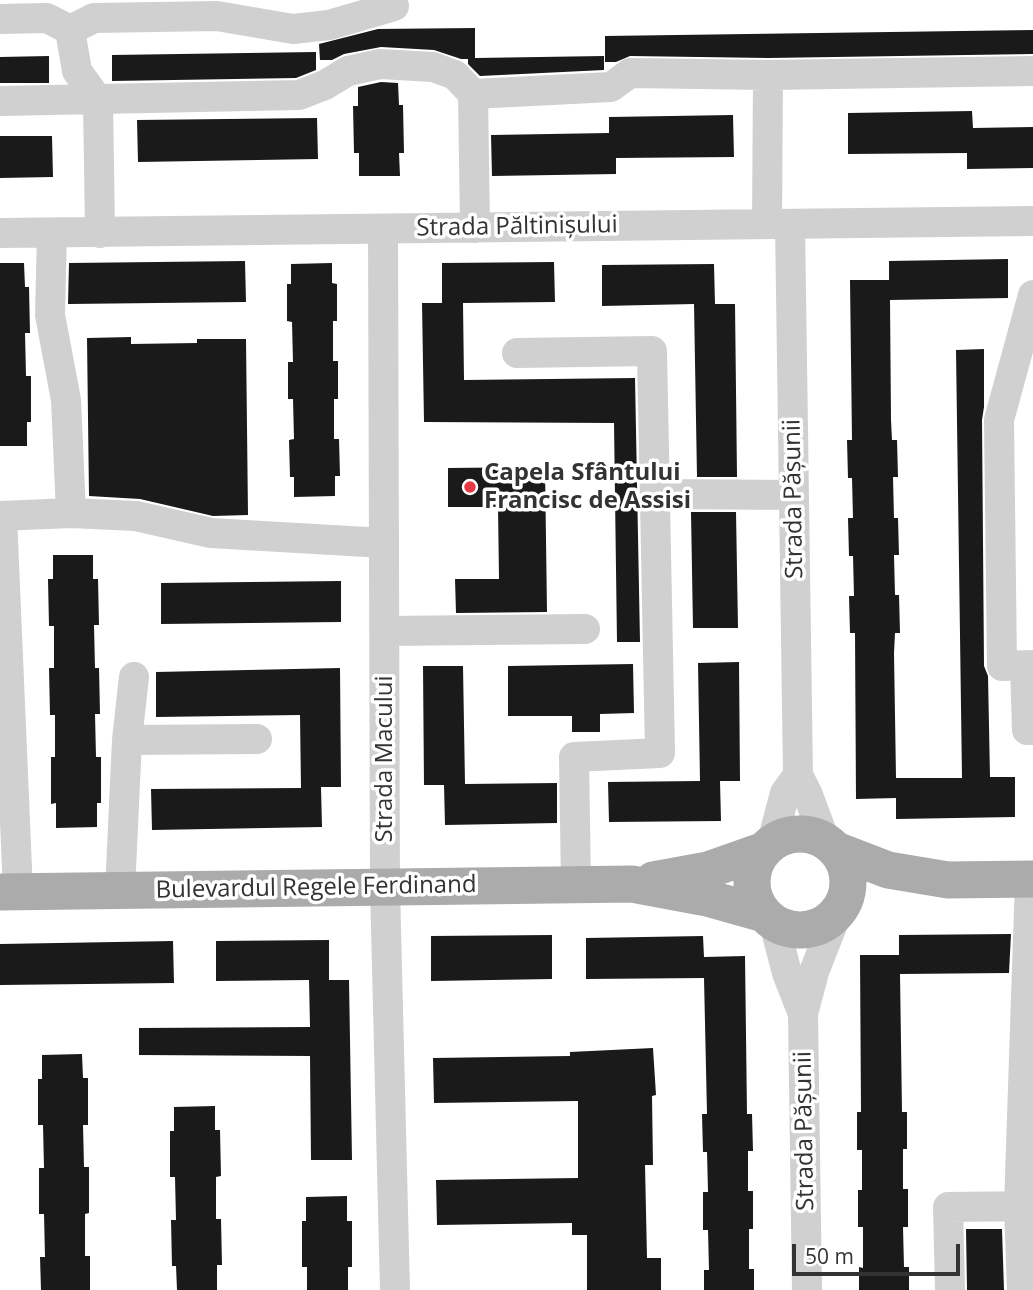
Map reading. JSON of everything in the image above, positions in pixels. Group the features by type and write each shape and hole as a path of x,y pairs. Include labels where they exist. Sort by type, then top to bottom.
{"main road":[{"path":"830,845 848,874 848,888 840,907 827,922 814,928 787,928 769,919 756,903 751,876 755,863 767,847 785,836 812,835 888,870 948,880 1031,879"},
{"name":"Bulevardul Regele Ferdinand","path":"9,892 632,884 708,870 767,847"},
{"path":"840,907 948,880"},
{"name":"Bulevardul Regele Ferdinand","path":"632,884 707,898 769,919"}],"street":[{"path":"70,30 94,18 216,16 293,29 329,25 394,6"},
{"path":"0,19 47,18 70,30"},
{"path":"70,30 77,71 98,100 100,233"},
{"path":"0,101 299,94 325,85 348,71 380,64 433,67 455,75 473,94 475,228"},
{"path":"473,94 611,87 629,72 768,75 1033,71"},
{"name":"Strada Pășunii","path":"768,75 794,495 798,775 830,845"},
{"name":"Strada Păltinișului","path":"0,233 1033,221"},
{"name":"Strada Macului","path":"383,229 385,887 395,1290"},
{"path":"52,233 50,316 66,400 71,513"},
{"path":"1033,295 999,420 1002,666 1029,665 1027,730 1033,730"},
{"path":"517,353 652,351 660,753 574,757 576,885"},
{"path":"655,494 794,495"},
{"path":"9,892 1,516 71,513 136,516 211,534 384,544"},
{"path":"384,631 586,629"},
{"path":"120,891 127,740 134,677"},
{"path":"127,740 257,738"},
{"name":"Strada Pășunii","path":"767,847 785,793 798,775"},
{"path":"1022,1290 1026,1206 1031,879"},
{"name":"Strada Pășunii","path":"807,1290 803,1014 814,972 840,907"},
{"name":"Strada Pășunii","path":"769,919 803,1014"},
{"path":"950,1290 948,1207 1026,1206"}],"building":[{"path":"475,28 475,58 604,56 604,70 480,76 468,64 468,59 434,50 381,47 344,54 332,60 320,60 319,44 378,29"},
{"path":"1033,30 1033,54 768,58 630,56 616,62 605,62 605,36"},
{"path":"316,52 316,70 296,78 112,81 112,55"},
{"path":"49,56 49,83 0,83 0,57"},
{"path":"381,82 398,83 399,105 403,105 404,153 399,153 400,176 359,176 359,153 354,153 353,106 358,106 358,87"},
{"path":"972,111 973,128 1033,127 1033,168 967,169 967,153 848,154 848,113"},
{"path":"733,115 734,157 616,158 616,174 492,176 491,135 609,133 609,117"},
{"path":"317,118 318,159 138,162 137,120"},
{"path":"0,136 52,136 53,177 0,178"},
{"path":"1008,259 1008,298 890,300 891,420 892,440 897,440 898,477 893,477 894,518 898,518 899,555 894,555 895,595 899,595 900,633 895,633 894,653 896,778 962,778 956,350 984,349 984,666 988,676 990,777 1015,777 1015,817 896,819 896,798 856,799 855,633 850,633 849,596 854,596 853,556 849,556 848,518 853,518 852,478 848,478 847,440 852,440 850,280 889,280 889,261"},
{"path":"245,261 246,302 68,304 69,263"},
{"path":"554,262 555,302 463,303 464,380 635,378 640,642 617,642 614,423 424,422 422,303 442,303 442,263"},
{"path":"0,263 24,263 25,287 29,287 30,333 25,333 26,376 31,376 31,422 27,422 27,446 0,446"},
{"path":"332,263 332,283 337,284 333,361 338,361 334,439 339,439 340,476 335,476 335,496 294,497 294,477 290,477 289,440 294,439 293,399 288,399 288,362 293,362 292,322 287,321 287,284 291,284 291,264"},
{"path":"714,264 715,304 735,304 737,477 697,477 694,304 602,306 602,265"},
{"path":"131,337 131,344 197,343 197,339 246,339 248,515 213,516 140,499 89,496 87,338"},
{"path":"545,467 547,612 456,613 455,579 499,579 498,507 448,507 448,468"},
{"path":"691,512 736,512 738,628 693,628"},
{"path":"53,555 93,555 93,579 98,579 99,625 94,625 100,714 95,714 96,757 101,757 101,803 97,803 97,827 56,828 56,803 51,804 51,757 55,757 55,715 50,715 49,668 54,668 54,626 49,626 48,579 53,579"},
{"path":"341,581 341,622 161,624 161,583"},
{"path":"739,662 740,781 720,781 721,821 609,822 608,782 700,781 698,663"},
{"path":"633,664 634,713 600,714 600,732 572,732 572,716 508,716 508,666"},
{"path":"423,666 463,666 465,784 557,783 557,823 445,825 444,785 424,785"},
{"path":"340,668 341,787 321,787 322,827 152,830 151,789 301,788 300,715 156,717 156,672"},
{"path":"1011,934 1009,973 900,974 902,1112 907,1112 907,1149 903,1149 903,1189 908,1189 908,1227 903,1227 904,1267 909,1267 909,1290 859,1290 859,1267 863,1268 863,1227 858,1227 862,1150 857,1150 857,1112 861,1112 860,955 899,955 899,935"},
{"path":"552,935 552,979 431,981 431,936"},
{"path":"703,936 704,957 745,956 747,1114 752,1114 753,1151 748,1151 748,1191 753,1191 749,1269 754,1269 754,1290 704,1290 704,1270 709,1270 708,1230 703,1230 703,1192 708,1192 702,1114 707,1114 704,978 586,979 586,938"},
{"path":"329,940 329,980 349,980 352,1160 311,1160 310,1056 139,1055 139,1028 310,1027 309,980 216,981 216,941"},
{"path":"173,941 174,983 0,985 0,944"},
{"path":"653,1048 656,1095 652,1096 653,1165 645,1165 647,1258 661,1258 661,1290 587,1290 587,1235 572,1235 572,1223 437,1225 436,1180 578,1178 578,1101 434,1103 433,1058 570,1056 570,1052"},
{"path":"82,1054 83,1078 88,1078 88,1125 83,1125 84,1167 89,1167 85,1256 90,1256 90,1290 41,1290 40,1257 45,1257 44,1214 39,1214 39,1168 44,1168 43,1125 38,1125 38,1079 42,1079 42,1055"},
{"path":"215,1106 215,1130 220,1130 221,1176 216,1177 216,1219 221,1219 222,1265 217,1265 217,1290 177,1290 176,1266 172,1266 171,1220 176,1220 175,1177 170,1177 170,1131 174,1131 174,1107"},
{"path":"347,1196 347,1221 352,1221 352,1267 348,1267 348,1290 307,1290 307,1267 302,1267 302,1221 306,1221 306,1197"},
{"path":"966,1229 1002,1229 1004,1290 967,1290"}],"place":[{"name":"Capela Sfântului Francisc de Assisi","path":"470,487"}]}
